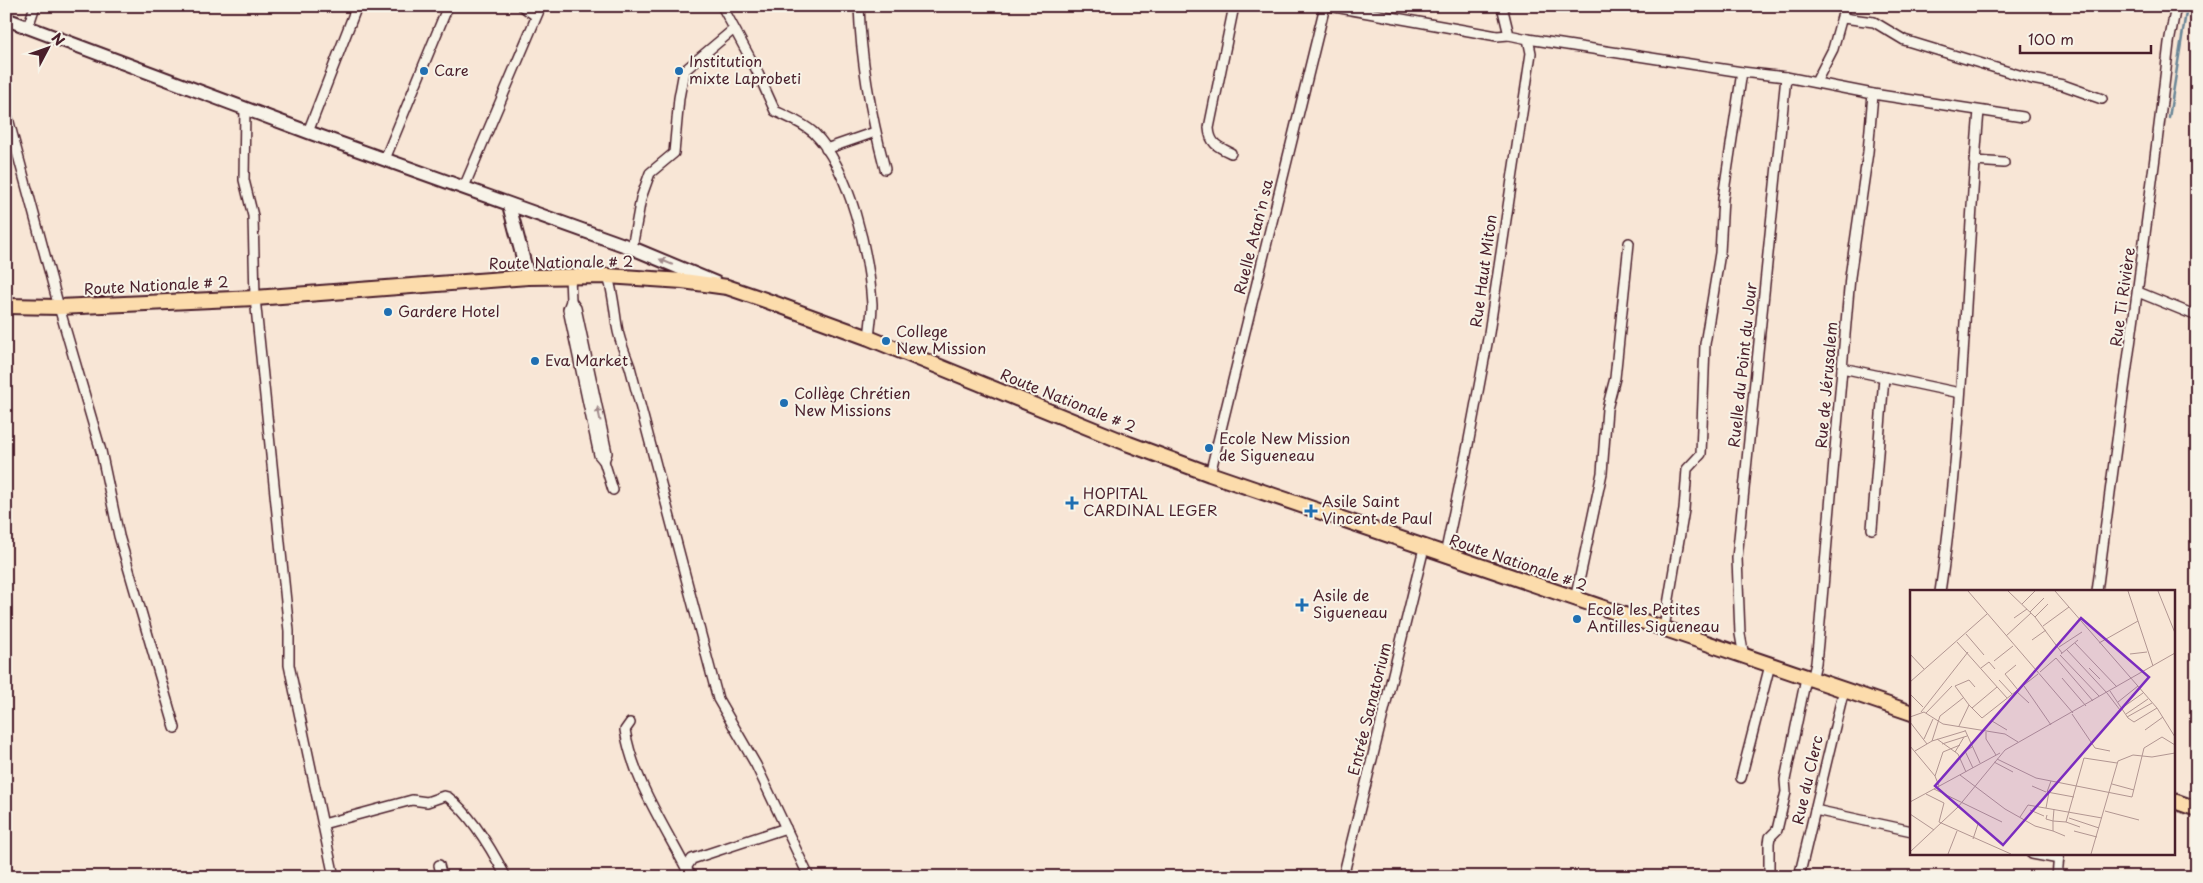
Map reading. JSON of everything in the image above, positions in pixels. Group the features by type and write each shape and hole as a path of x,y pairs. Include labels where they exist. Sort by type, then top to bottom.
{"main road":[{"path":"6,19 308,132 632,248 727,287"},
{"path":"509,205 528,277"},
{"name":"Route Nationale # 2","path":"6,306 59,306 255,298 528,277 607,276 682,281 727,287 869,338 1129,444 1210,474 1575,600 1664,628 1910,712"},
{"path":"2176,802 2197,809"}],"street":[{"path":"28,27 34,6"},
{"path":"308,132 357,6"},
{"path":"385,159 448,6"},
{"path":"522,6 536,16"},
{"path":"464,187 540,6"},
{"path":"722,6 756,70 774,111 800,123 814,133 826,149 846,185 864,244 872,305 869,338"},
{"path":"858,6 860,36 875,132 885,169"},
{"path":"1231,153 1217,147 1209,136 1209,128 1234,6"},
{"name":"Ruelle Atan'n sa","path":"1210,474 1325,6"},
{"path":"1329,6 1497,36 1509,35 1742,72 1786,76 1874,94 2023,118"},
{"path":"1502,6 1509,35"},
{"path":"1816,82 1833,49 1845,6"},
{"name":"Rue Ti Rivière","path":"2097,590 2121,403 2138,292 2169,44 2176,6"},
{"path":"1843,18 1874,22 1904,40 2032,79 2063,85 2102,99"},
{"path":"632,248 642,198 650,173 674,154 679,98 684,71 734,29"},
{"name":"Rue Haut Miton","path":"1445,555 1489,333 1524,112 1531,53 1528,39"},
{"path":"1664,628 1684,510 1687,469 1701,454 1705,344 1720,253 1724,198 1742,72"},
{"name":"Ruelle du Point du Jour","path":"1744,657 1740,634 1738,558 1786,76"},
{"name":"Rue de Jérusalem","path":"1768,877 1770,836 1776,830 1786,792 1785,780 1809,679 1816,663 1850,277 1868,152 1874,94"},
{"path":"245,108 244,180 252,216 255,298 289,631 289,665 334,877"},
{"path":"6,111 101,451 119,536 175,728"},
{"path":"1940,590 1948,542 1979,111"},
{"path":"826,149 875,132"},
{"path":"1974,160 2004,163"},
{"path":"1575,600 1602,474 1607,409 1615,378 1629,243"},
{"path":"570,276 571,301 576,308 607,453 604,461 613,490"},
{"path":"607,276 610,280 611,296 621,343 630,367 718,699 756,765 809,877"},
{"path":"2138,292 2197,316"},
{"path":"1842,368 1960,393"},
{"path":"1872,529 1884,377"},
{"name":"Entrée Sanatorium","path":"1343,877 1424,548"},
{"path":"1741,778 1770,665"},
{"name":"Rue du Clerc","path":"1800,877 1844,690"},
{"path":"630,723 625,730 631,756 650,798 692,877"},
{"path":"323,824 412,800 427,802 444,796 448,797 472,823 506,877"},
{"path":"1815,810 1910,831"},
{"path":"686,868 692,859 786,828"},
{"path":"2057,877 2059,857"},
{"path":"439,865 442,877"}],"waterway":[{"path":"2169,118 2187,6"}],"place":[{"name":"Care","path":"424,71"},
{"name":"Institution mixte Laprobeti","path":"679,71"},
{"name":"Gardere Hotel","path":"388,312"},
{"name":"College New Mission","path":"886,341"},
{"name":"Eva Market","path":"535,361"},
{"name":"Collège Chrétien New Missions","path":"784,403"},
{"name":"Ecole New Mission de Sigueneau","path":"1209,448"},
{"name":"HOPITAL CARDINAL LEGER","path":"1072,503"},
{"name":"Asile Saint Vincent de Paul","path":"1311,511"},
{"name":"Asile de Sigueneau","path":"1302,605"},
{"name":"Ecole les Petites Antilles Sigueneau","path":"1577,619"}]}
